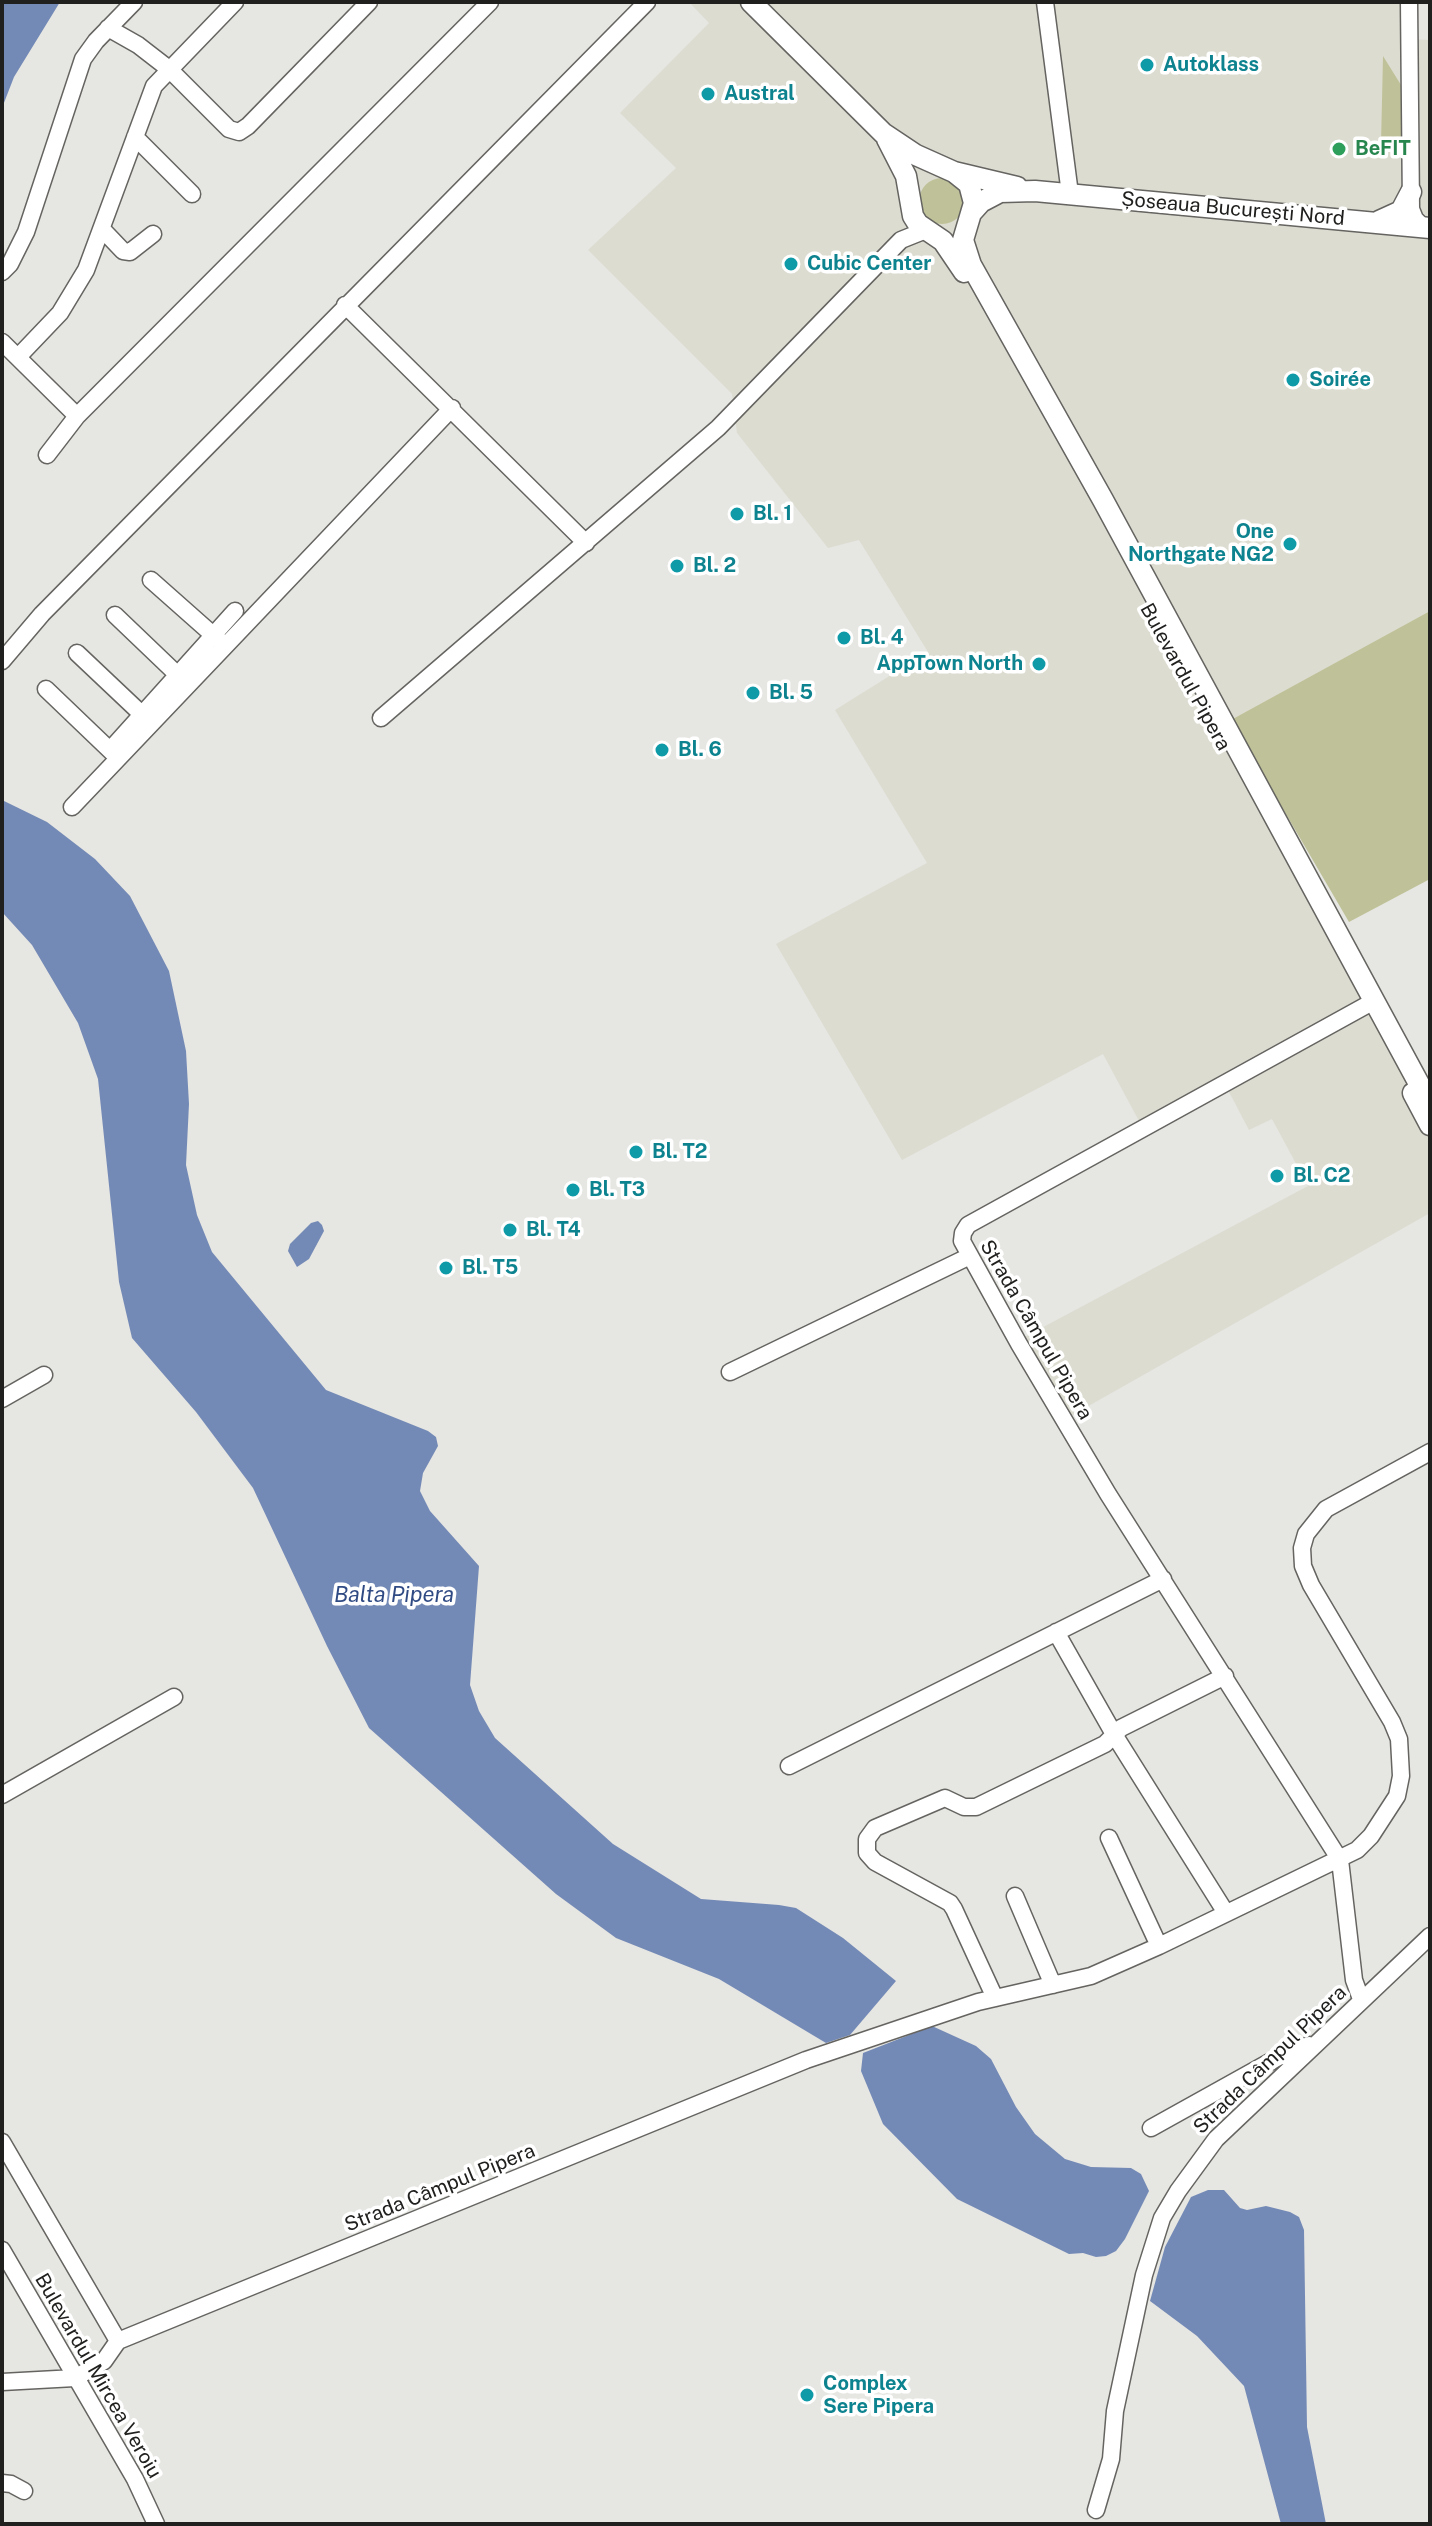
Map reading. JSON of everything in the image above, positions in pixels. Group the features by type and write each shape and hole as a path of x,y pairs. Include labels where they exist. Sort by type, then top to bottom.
{"main road":[{"name":"Bulevardul Pipera","path":"751,2 883,133 916,155 963,177 973,193 963,240 971,265 1103,500 1430,1104"},
{"name":"Bulevardul Pipera","path":"883,133 899,160 918,224 953,253 963,270 1430,1125"},
{"name":"Șoseaua București Nord","path":"950,171 1035,191"},
{"path":"910,201 919,179 927,173 950,171"},
{"name":"Șoseaua București Nord","path":"969,218 981,202 1000,192 1035,191 1371,222 1419,223"},
{"path":"1411,192 1406,205 1419,223"},
{"path":"1256,211 1265,206 1288,204 1419,223"},
{"path":"930,232 950,233 969,218"},
{"path":"1371,222 1419,223"}],"street":[{"path":"2,272 10,264 26,232 83,59 134,2"},
{"path":"18,357 60,313 75,291 102,229 154,86 235,2"},
{"path":"108,28 138,45 169,69 229,129 239,132 369,2"},
{"path":"47,455 77,416 490,2"},
{"path":"2,661 42,614 647,2"},
{"path":"1045,2 1070,194"},
{"path":"1409,2 1411,192"},
{"path":"135,137 192,194"},
{"path":"901,240 910,201"},
{"path":"102,229 123,251 130,252 153,234"},
{"path":"381,718 718,428 901,240 930,232"},
{"path":"345,305 586,543"},
{"path":"2,342 77,416"},
{"path":"72,807 114,754 219,640 452,408"},
{"path":"151,580 219,640"},
{"path":"219,640 235,611"},
{"path":"115,615 183,680"},
{"path":"77,653 147,719"},
{"path":"46,689 114,754"},
{"name":"Strada Câmpul Pipera","path":"118,2341 806,2060 947,2012 1091,1976 1340,1860 1101,1482 962,1241 968,1225 1365,1006"},
{"path":"730,1372 970,1256"},
{"path":"2,1399 44,1375"},
{"path":"1361,1999 1354,1980 1340,1860 1357,1850 1371,1836 1397,1796 1401,1776 1400,1750 1392,1722 1311,1585 1303,1566 1302,1548 1306,1534 1326,1509 1430,1452"},
{"path":"789,1766 1163,1579"},
{"path":"1056,1632 1115,1736 1226,1913"},
{"path":"995,1998 950,1903 875,1862 867,1853 867,1839 875,1828 945,1798 964,1807 976,1807 1105,1744 1121,1728 1225,1676"},
{"path":"2,1795 174,1697"},
{"path":"1109,1838 1159,1946"},
{"path":"1015,1896 1053,1985"},
{"name":"Strada Câmpul Pipera","path":"1096,2510 1111,2459 1115,2411 1144,2275 1162,2218 1216,2139 1430,1936"},
{"path":"1151,2128 1284,2054 1314,2043"},
{"path":"2,2142 118,2341 104,2361 75,2378 2,2382"},
{"name":"Bulevardul Mircea Veroiu","path":"2,2250 135,2479 156,2524"},
{"path":"2,2483 24,2491"}],"shaded area":[{"path":"689,2 1409,2 1409,39 1430,40 1430,611 1231,721 1430,1081 1430,1213 1069,1417 1019,1340 1308,1186 1272,1119 1249,1130 1228,1090 1146,1134 1103,1054 902,1160 776,944 927,863 835,710 928,652 859,540 828,548 737,433 732,394 588,250 676,168 620,113 709,23"}],"green space":[{"path":"1383,56 1403,92 1404,145 1381,144"},
{"path":"942,178 959,184 965,201 959,218 942,224 925,218 919,201 925,184"},
{"path":"1430,611 1430,879 1349,922 1231,720"}],"water":[{"path":"2,2 60,2 14,77 2,108"},
{"name":"Balta Pipera","path":"2,800 47,822 95,859 130,896 169,971 186,1051 189,1104 186,1165 197,1215 212,1252 326,1390 436,1437 438,1446 423,1473 420,1491 430,1511 479,1566 470,1685 479,1711 495,1738 613,1844 701,1899 796,1908 843,1938 896,1981 850,2035 826,2043 719,1979 616,1938 556,1894 369,1728 253,1488 196,1412 132,1338 119,1282 98,1079 78,1023 32,945 2,912"},
{"path":"318,1221 324,1231 309,1259 297,1267 288,1251 290,1244 311,1223"},
{"path":"932,2026 976,2046 991,2059 1016,2107 1035,2134 1065,2159 1091,2167 1131,2168 1141,2174 1149,2191 1116,2251 1096,2257 1083,2253 1069,2254 957,2199 883,2124 861,2071 863,2053"},
{"path":"1208,2190 1224,2190 1240,2208 1247,2210 1266,2206 1290,2212 1299,2217 1304,2230 1307,2427 1326,2524 1281,2524 1244,2386 1197,2336 1150,2301 1165,2247 1191,2197"}],"place":[{"name":"Autoklass","path":"1147,65"},
{"name":"Austral","path":"708,94"},
{"name":"BeFIT","path":"1339,149"},
{"name":"Cubic Center","path":"791,264"},
{"name":"Soirée","path":"1293,380"},
{"name":"Bl. 1","path":"737,514"},
{"name":"One Northgate NG2","path":"1290,544"},
{"name":"Bl. 2","path":"677,566"},
{"name":"Bl. 4","path":"844,638"},
{"name":"AppTown North","path":"1039,664"},
{"name":"Bl. 5","path":"753,693"},
{"name":"Bl. 6","path":"662,750"},
{"name":"Bl. T2","path":"636,1152"},
{"name":"Bl. C2","path":"1277,1176"},
{"name":"Bl. T3","path":"573,1190"},
{"name":"Bl. T4","path":"510,1230"},
{"name":"Bl. T5","path":"446,1268"},
{"name":"Complex Sere Pipera","path":"807,2395"}]}
